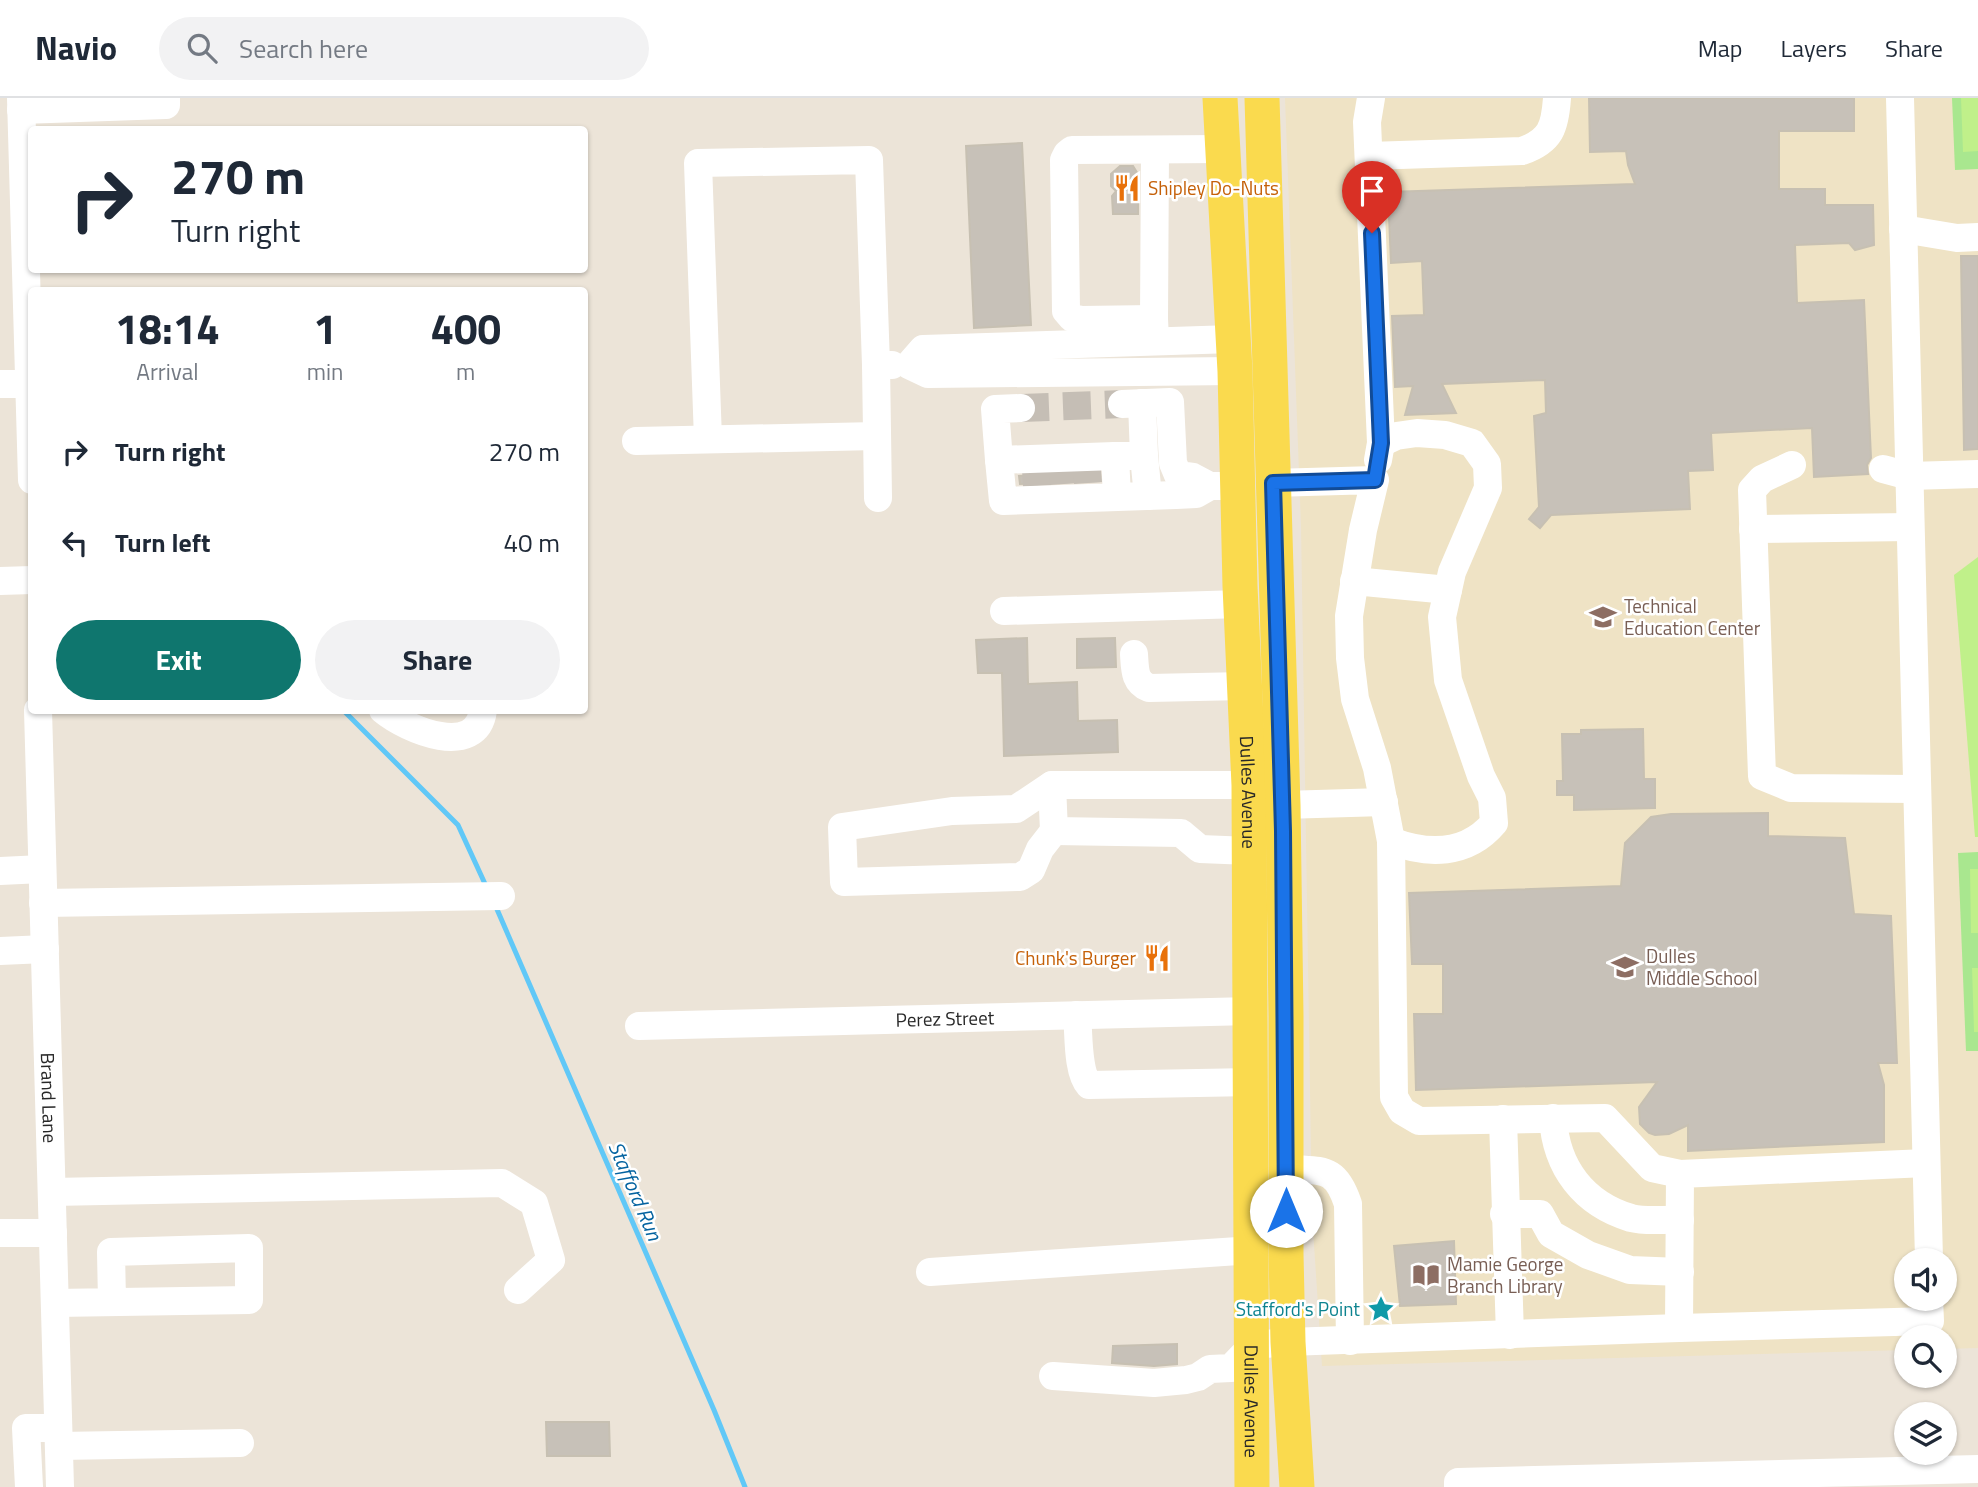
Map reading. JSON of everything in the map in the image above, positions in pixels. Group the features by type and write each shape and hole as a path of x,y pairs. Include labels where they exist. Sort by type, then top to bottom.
{"main road":[{"name":"Dulles Avenue","path":"1220,98 1234,355 1224,486 1241,604 1249,785 1252,1487"},
{"name":"Dulles Avenue","path":"1262,98 1283,805 1288,1342 1297,1487"},
{"path":"1251,1011 1262,1020 1269,1040 1270,1138 1286,1168"}],"street":[{"path":"0,384 28,384 21,104 166,105 166,98"},
{"path":"1371,98 1367,122 1381,443 1349,616 1355,699 1377,768 1391,841 1394,1097 1402,1111 1419,1121 1605,1118 1652,1168 1680,1174 1926,1163"},
{"path":"1369,156 1522,151 1538,146 1549,135 1556,116 1557,98"},
{"path":"1900,98 1903,229 1896,473 1910,527 1928,1248"},
{"path":"1155,149 1155,329"},
{"path":"1222,149 1072,150 1064,160 1066,312 1072,318 1081,320 1155,329 1234,355"},
{"path":"708,439 698,163 869,160 878,498"},
{"path":"1903,229 1957,238 1978,237"},
{"path":"909,365 923,349 1155,329"},
{"path":"876,365 909,365 928,374 1234,355"},
{"path":"1147,496 1144,456 1132,404 1170,402 1172,463 1178,475 1224,486"},
{"path":"1008,408 999,460 1003,501 1115,457 1144,456"},
{"path":"1381,443 1396,436 1418,433 1445,435 1472,443 1487,464 1488,488 1452,572 1442,618 1448,680 1481,776 1492,798 1494,823 1482,837 1459,847 1430,852 1410,849 1391,841"},
{"path":"636,441 877,436"},
{"path":"1115,457 1117,498"},
{"path":"999,460 1062,478 1117,498 1196,494 1224,486"},
{"path":"1791,465 1762,479 1752,490 1762,776 1791,788 1917,789"},
{"path":"1896,473 1978,474"},
{"path":"1273,483 1375,480"},
{"path":"1753,529 1910,527"},
{"path":"0,580 28,580"},
{"path":"1354,581 1448,590"},
{"path":"1004,611 1241,604"},
{"path":"1134,654 1135,675 1141,685 1149,688 1245,686"},
{"name":"Brand Lane","path":"38,714 60,1486"},
{"path":"388,714 420,730 453,737 468,736 475,731 481,724 482,714"},
{"path":"1052,785 1054,831 1040,849 1031,870 1020,877 844,882 842,827 952,811 1016,809 1052,785 1249,785"},
{"path":"1283,805 1384,802"},
{"path":"1054,831 1181,833 1200,849 1250,850"},
{"path":"0,871 42,869"},
{"path":"43,903 501,897"},
{"path":"0,951 45,949"},
{"name":"Perez Street","path":"639,1026 1251,1011"},
{"path":"1077,1015 1082,1070 1089,1085 1252,1082"},
{"path":"1553,1118 1554,1136 1577,1186 1599,1205 1634,1219 1680,1220"},
{"path":"1503,1119 1510,1335"},
{"path":"1286,1168 1329,1173 1341,1184 1348,1204 1350,1341"},
{"path":"1679,1328 1680,1174"},
{"path":"52,1192 502,1184 534,1203 551,1260 518,1290"},
{"path":"1504,1214 1540,1214 1551,1234 1588,1255 1630,1270 1680,1272"},
{"path":"0,1233 53,1233"},
{"path":"55,1303 249,1300 249,1248 111,1252 112,1301"},
{"path":"930,1272 1253,1250"},
{"path":"1053,1376 1154,1383 1186,1380 1198,1377 1210,1368 1231,1368 1253,1345 1288,1342 1930,1321 1930,1311"},
{"path":"60,1486 29,1486 26,1428 58,1437 240,1443"},
{"path":"1458,1484 1978,1469"}],"shaded area":[{"path":"1285,98 1978,98 1978,1348 1957,1349 1957,1325 1894,1325 1894,1350 1322,1366 1312,1214 1301,526"}],"green space":[{"path":"1952,98 1978,98 1978,169 1955,170"},
{"path":"1961,98 1978,98 1978,151 1963,152"},
{"path":"1978,557 1978,837 1975,837 1954,575"},
{"path":"1978,852 1978,1051 1966,1051 1958,853"},
{"path":"1970,869 1978,869 1978,933 1971,933"},
{"path":"1972,968 1978,968 1978,1032 1974,1032"}],"building":[{"path":"1589,98 1854,98 1854,131 1779,131 1779,189 1825,189 1825,205 1873,205 1874,245 1855,250 1849,243 1795,245 1797,303 1864,300 1871,458 1867,465 1868,474 1814,477 1812,428 1711,433 1713,470 1688,471 1690,509 1551,515 1540,528 1529,519 1539,507 1534,416 1546,413 1545,380 1442,384 1456,413 1405,415 1413,386 1395,387 1392,316 1424,315 1422,261 1391,263 1388,192 1635,184 1626,151 1590,152"},
{"path":"1022,143 1031,325 974,328 966,146"},
{"name":"Shipley Do-Nuts","path":"1120,166 1133,166 1138,174 1138,214 1113,214 1112,196 1116,191 1111,186 1111,174"},
{"path":"1961,256 1978,256 1978,449 1964,450"},
{"path":"1099,473 1100,481 1020,484 1019,476"},
{"path":"1027,638 1028,684 1077,682 1078,721 1117,720 1118,752 1004,756 1002,673 978,673 976,640"},
{"path":"1115,638 1116,667 1077,668 1077,639"},
{"path":"1643,729 1644,779 1655,779 1655,808 1574,810 1574,795 1557,795 1557,781 1563,781 1562,734 1581,734 1581,730"},
{"path":"1768,813 1768,836 1845,838 1854,914 1891,916 1897,1063 1878,1063 1884,1085 1884,1142 1688,1151 1688,1125 1669,1134 1655,1135 1640,1124 1639,1107 1657,1082 1416,1090 1414,1014 1443,1014 1443,964 1412,964 1409,893 1621,886 1625,843 1651,817 1671,814"},
{"name":"Mamie George Branch Library","path":"1454,1241 1456,1304 1400,1306 1394,1246"},
{"path":"1177,1344 1177,1364 1154,1366 1112,1363 1113,1346"},
{"path":"546,1422 609,1422 610,1456 547,1456"}],"waterway":[{"name":"Stafford Run","path":"347,714 458,825 486,886"},
{"name":"Stafford Run","path":"496,907 745,1487"}],"tunnel":[{"path":"1021,408 1122,404"},
{"path":"1036,470 1037,486"},
{"path":"1063,470 1064,484"},
{"path":"1087,470 1088,483"}],"place":[{"name":"Shipley Do-Nuts","path":"1127,188"},
{"name":"Technical Education Center","path":"1603,617"},
{"name":"Chunk's Burger","path":"1157,958"},
{"name":"Dulles Middle School","path":"1625,967"},
{"name":"Mamie George Branch Library","path":"1426,1275"},
{"name":"Stafford's Point","path":"1381,1309"}],"route":[{"path":"1286,1211 1283,831 1273,483 1375,480 1381,443 1372,233"}]}
